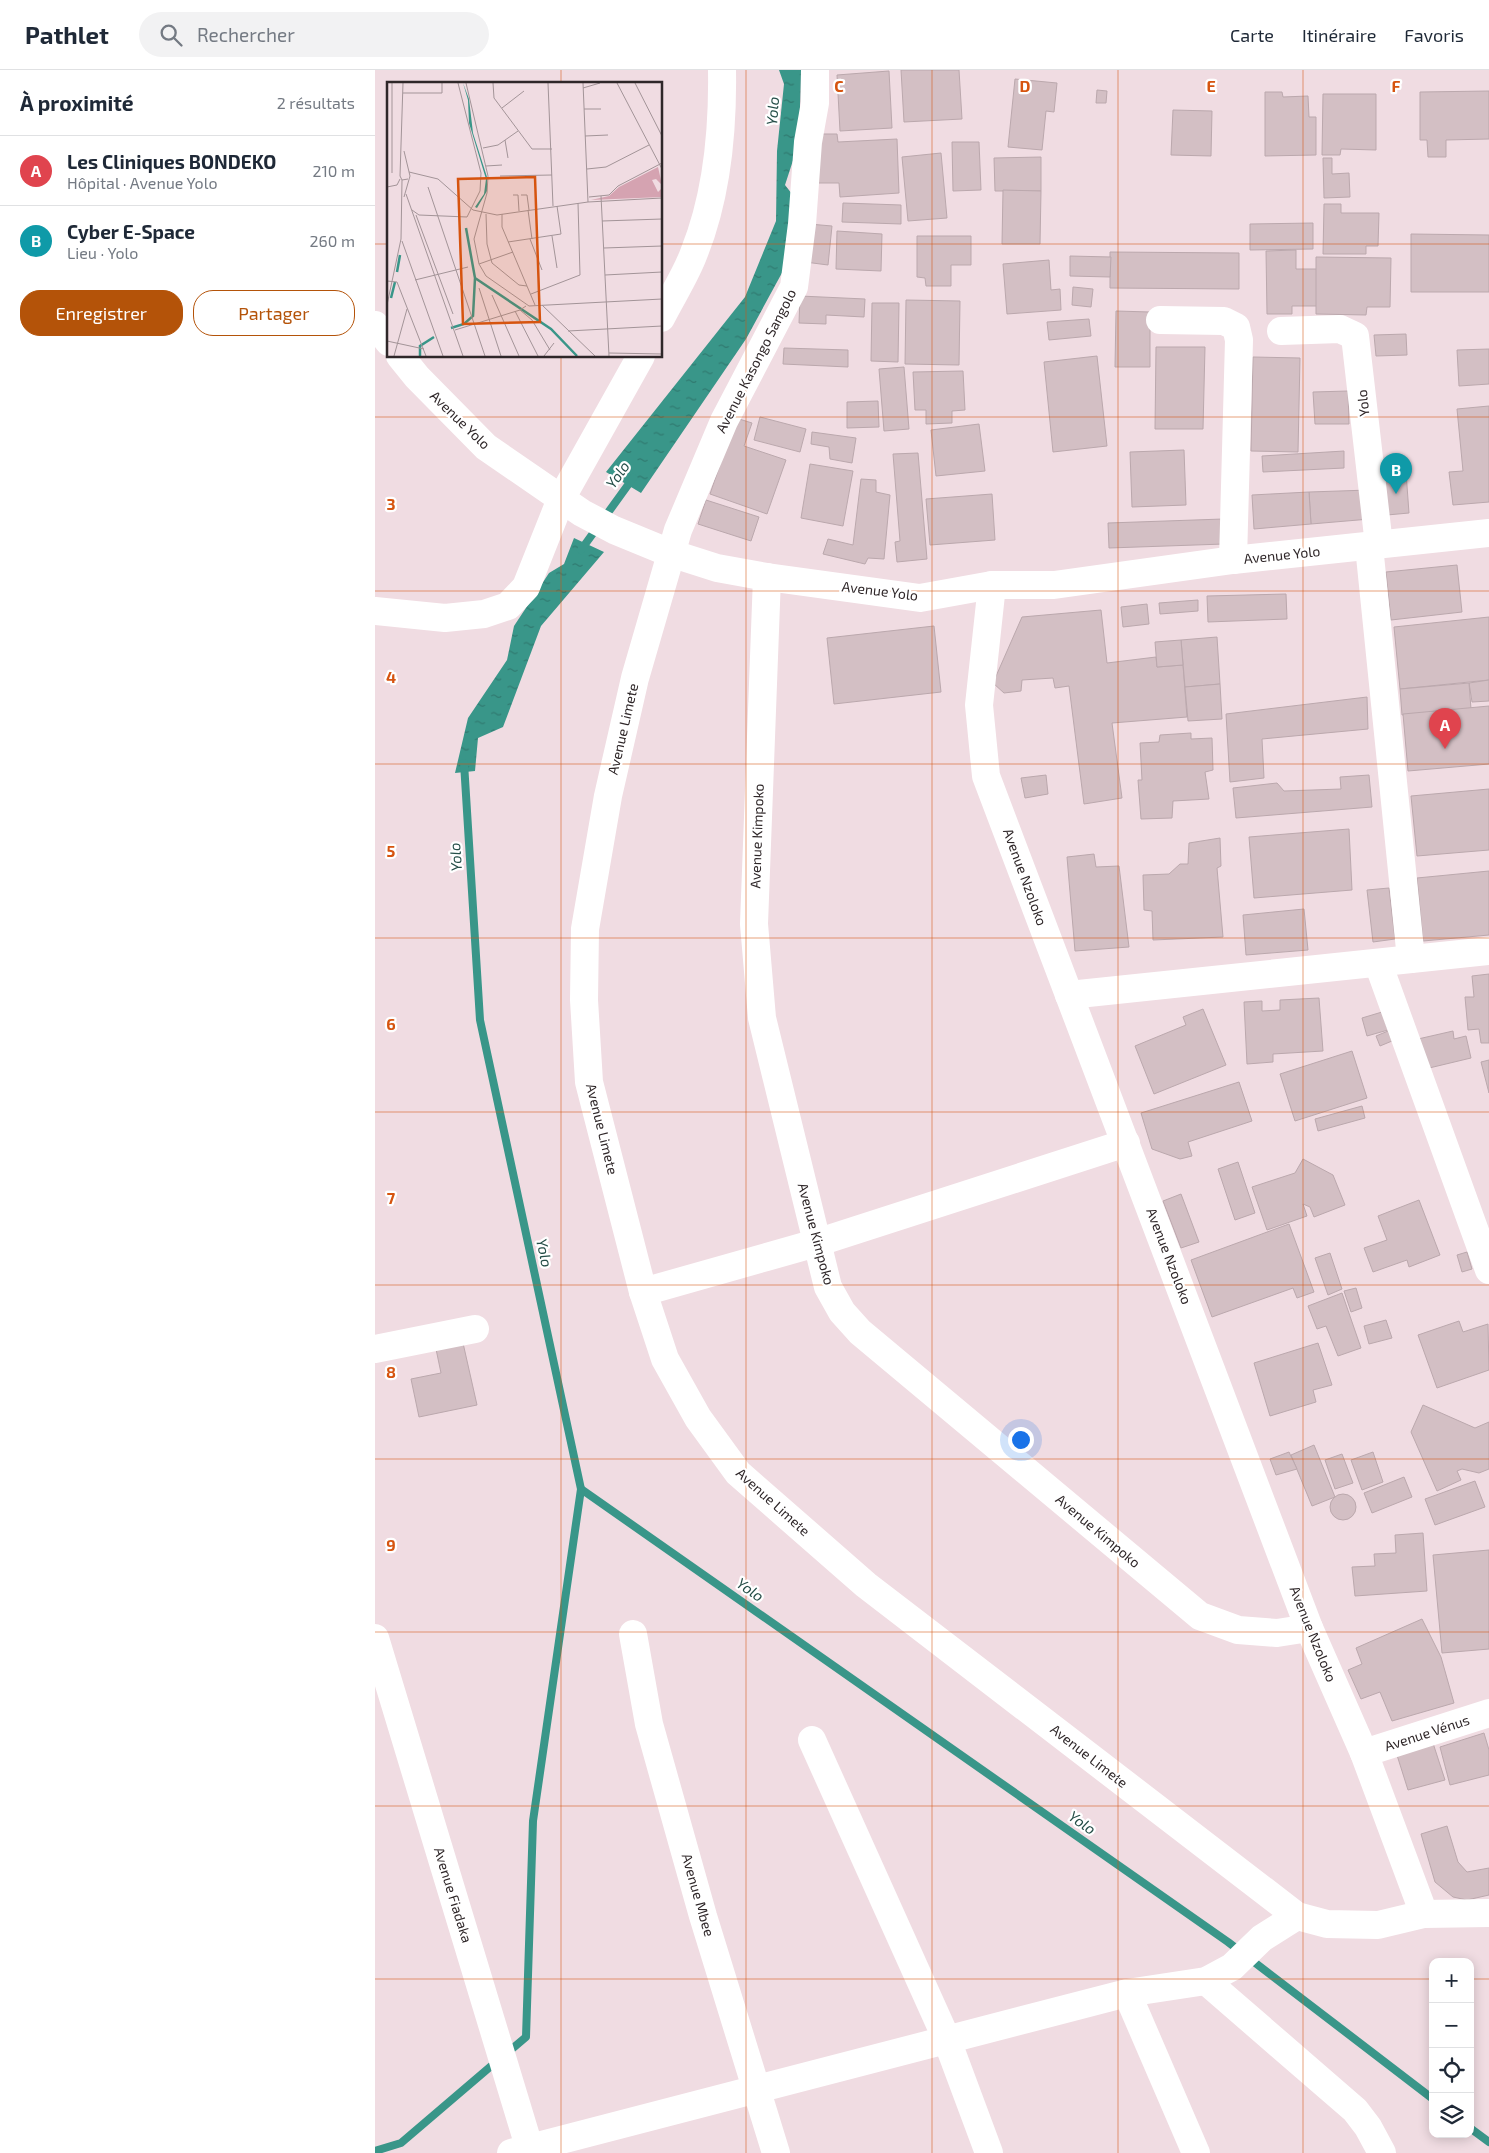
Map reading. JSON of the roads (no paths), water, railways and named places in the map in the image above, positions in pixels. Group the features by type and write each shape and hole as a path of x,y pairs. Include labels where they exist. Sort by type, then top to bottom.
{"street":[{"path":"663,314 694,254 711,197 723,106 722,70"},
{"name":"Avenue Kasongo Sangolo","path":"670,553 677,530 724,421 794,287 809,142 815,103 815,70"},
{"path":"1160,320 1224,321 1236,327 1239,340 1233,560"},
{"path":"375,324 387,339"},
{"name":"Yolo","path":"1281,331 1340,329 1355,336 1374,546"},
{"name":"Avenue Yolo","path":"402,358 417,377 486,447 572,506 615,530 670,553 717,568 767,577 919,598 992,585 1054,585 1233,560 1489,533"},
{"path":"375,611 445,618 484,614 509,606 526,587 572,506 640,358"},
{"path":"1374,546 1411,959"},
{"name":"Avenue Limete","path":"670,553 635,678 610,787 585,929 584,1000 589,1082 643,1292 665,1359 698,1418 738,1473 866,1585 1297,1916 1327,1924 1378,1925 1425,1914 1489,1913"},
{"name":"Avenue Kimpoko","path":"767,577 754,924 762,1018 828,1287 842,1312 860,1332 1200,1616 1238,1630 1277,1633 1309,1628"},
{"name":"Avenue Nzoloko","path":"992,585 979,705 986,776 1309,1628 1364,1754 1425,1914"},
{"path":"1069,995 1489,950"},
{"path":"1378,963 1489,1270"},
{"path":"643,1292 816,1243 1126,1143"},
{"path":"375,1349 475,1329"},
{"name":"Avenue Mbee","path":"633,1634 649,1724 703,1916 776,2153"},
{"name":"Avenue Fiadaka","path":"375,1638 499,2045 508,2076 524,2151"},
{"name":"Avenue Vénus","path":"1364,1754 1489,1714"},
{"path":"812,1740 947,2040 989,2153"},
{"path":"524,2151 757,2088 1127,1993 1206,1981 1232,1966 1262,1938 1297,1916"},
{"path":"1206,1981 1355,2110 1368,2127 1382,2153"},
{"path":"1127,1993 1196,2153"}],"water":[{"path":"779,70 801,70 799,142 785,185 799,203 789,260 746,339 641,493 606,472 745,297 776,221 777,151 784,84"},
{"path":"574,538 604,552 541,626 503,727 478,738 475,771 455,773 468,718 507,660 514,626 549,573 564,564"}],"waterway":[{"name":"Yolo","path":"581,550 633,478"},
{"name":"Yolo","path":"464,763 480,1020 581,1489 1228,1942 1429,2096"},
{"path":"506,2054 526,2037 533,1821 581,1489"},
{"path":"375,2151 401,2143 497,2061"},
{"name":"Yolo","path":"1474,2131 1489,2142"}],"place":[{"name":"Cyber E-Space","path":"1396,494"},
{"name":"Les Cliniques BONDEKO","path":"1445,749"}]}
